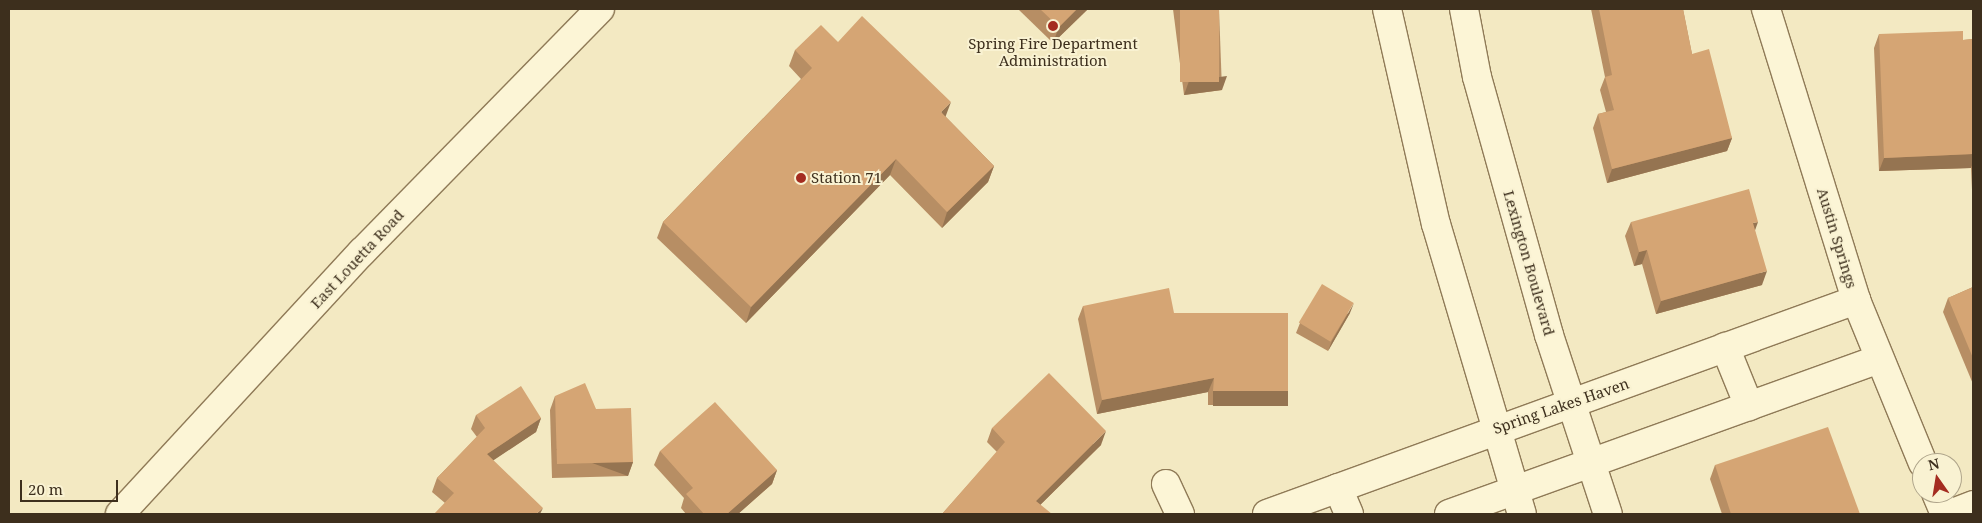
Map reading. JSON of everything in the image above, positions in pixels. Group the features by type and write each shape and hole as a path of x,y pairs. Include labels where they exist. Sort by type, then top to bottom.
{"street":[{"name":"East Louetta Road","path":"120,514 362,252 600,9"},
{"path":"1387,9 1430,200 1495,429 1519,502"},
{"name":"Lexington Boulevard","path":"1464,9 1518,227 1608,514"},
{"name":"Austin Springs","path":"1766,9 1856,300 1919,453"},
{"name":"Spring Lakes Haven","path":"1266,514 1495,429 1856,300"},
{"path":"1725,347 1749,406"},
{"path":"1450,514 1519,502 1592,463 1879,359"},
{"path":"1166,484 1180,514"},
{"path":"1338,488 1349,514"},
{"path":"1950,514 1973,505"}],"building":[{"path":"1040,9 1077,9 1059,27"},
{"path":"1180,9 1219,9 1219,82 1180,82"},
{"path":"1599,9 1683,9 1692,54 1709,49 1732,138 1612,169 1598,114 1614,110 1605,77 1612,75"},
{"name":"Station 71","path":"862,16 951,102 941,112 994,166 947,212 896,159 751,307 663,222 812,68 795,50 821,25 838,42"},
{"path":"1963,31 1963,40 1973,39 1973,154 1884,158 1879,34"},
{"path":"1749,189 1758,222 1753,223 1767,271 1661,301 1647,250 1639,252 1631,222"},
{"path":"1322,284 1354,303 1331,342 1299,323"},
{"path":"1973,287 1973,358 1948,298"},
{"path":"1169,288 1174,313 1288,313 1288,391 1213,391 1214,378 1102,400 1083,306"},
{"path":"1049,373 1106,431 1036,501 1052,514 942,514 1005,442 992,428"},
{"path":"585,383 596,409 631,408 633,462 557,464 555,396"},
{"path":"521,386 541,418 487,454 543,508 536,514 434,514 454,493 437,478 485,428 476,415"},
{"path":"715,402 777,470 727,514 704,514 686,494 693,488 660,451"},
{"path":"1828,427 1860,514 1731,514 1715,465"}],"place":[{"name":"Spring Fire Department Administration","path":"1053,26"},
{"name":"Station 71","path":"801,178"}]}
